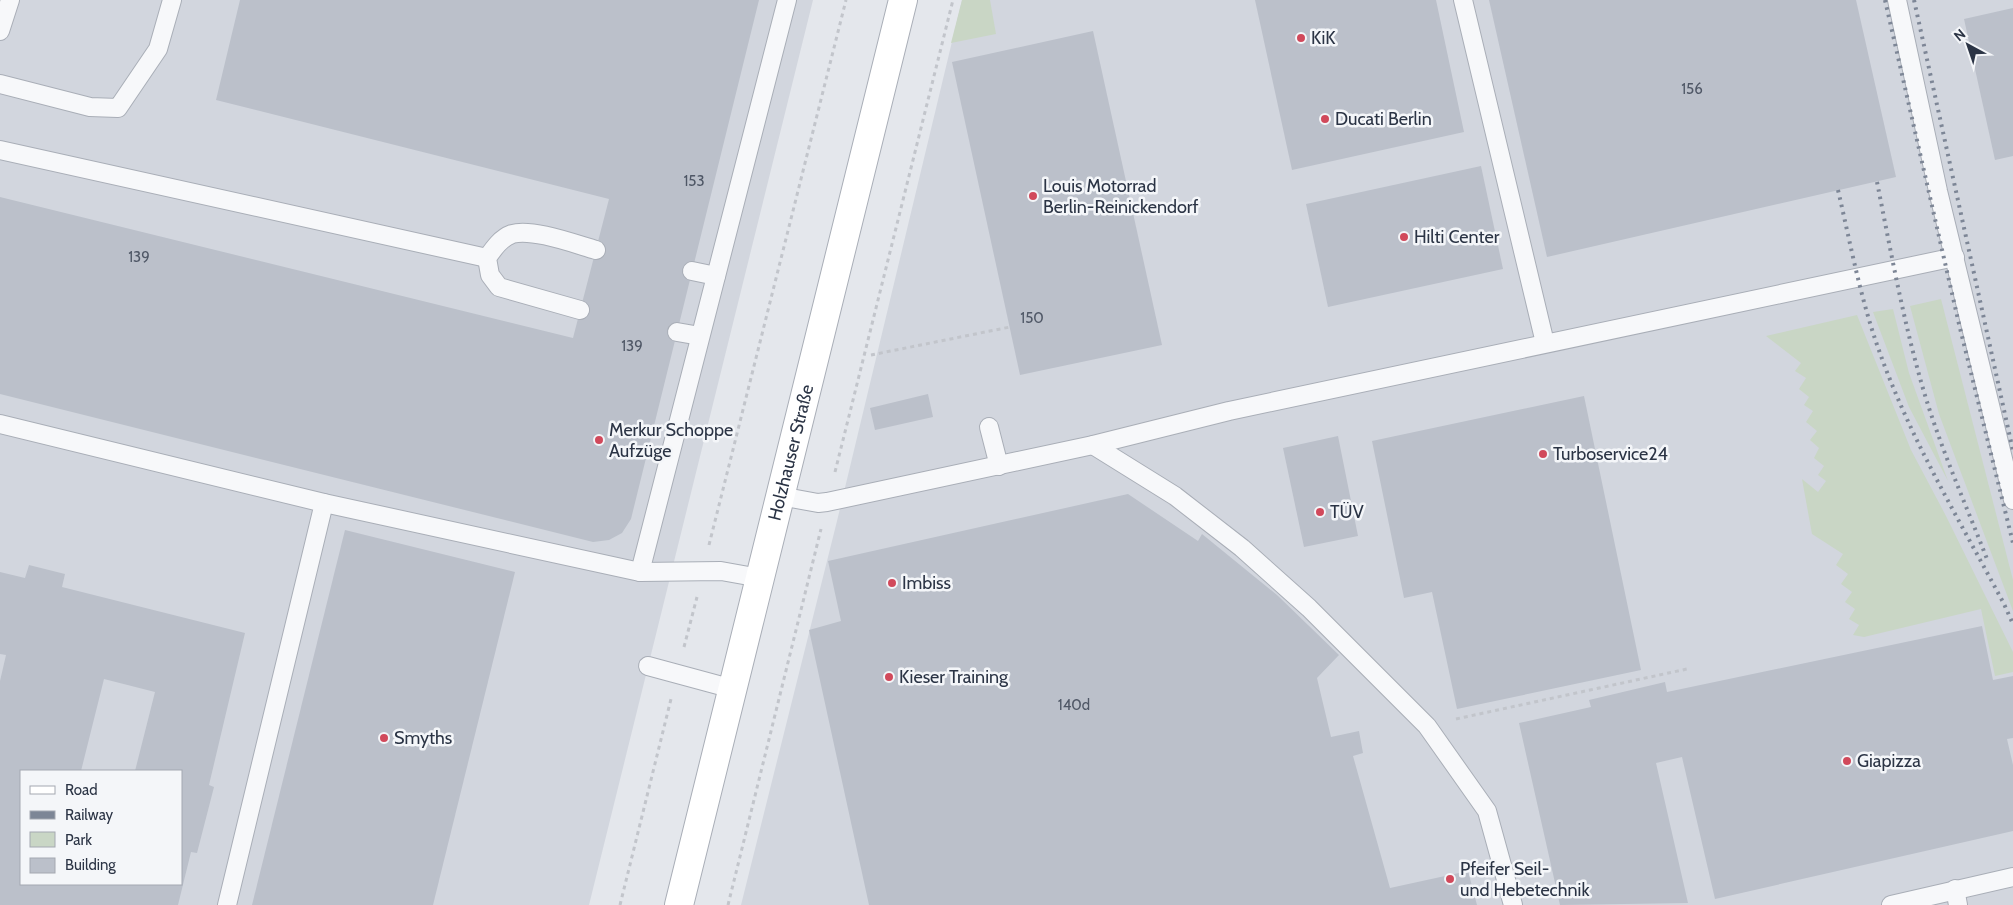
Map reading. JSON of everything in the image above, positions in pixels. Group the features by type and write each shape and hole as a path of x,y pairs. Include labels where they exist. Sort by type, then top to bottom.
{"main road":[{"name":"Holzhauser Straße","path":"679,905 903,0"}],"lane":[{"path":"0,32 10,0"},
{"path":"0,84 90,106 118,108 158,49 172,0"},
{"path":"640,572 786,0"},
{"path":"1463,0 1545,344"},
{"path":"1897,0 1938,191 2013,500"},
{"path":"0,150 487,258"},
{"path":"580,310 498,287 490,275 487,258 496,244 511,234 526,232 596,250"},
{"path":"780,496 818,503 828,502 1093,445 1230,410 1955,257"},
{"path":"692,271 716,276"},
{"path":"677,332 700,336"},
{"path":"0,424 324,503 640,572 721,571 760,578"},
{"path":"989,427 999,466"},
{"path":"1093,445 1175,496 1242,548 1309,608 1427,726 1487,811 1512,905"},
{"path":"227,905 324,503"},
{"path":"648,666 733,689"},
{"path":"1891,905 1956,897 2013,877"}],"path":[{"path":"620,905 846,0"},
{"path":"728,905 953,0"},
{"path":"871,355 1010,327"},
{"path":"1427,726 1687,669"}],"shaded area":[{"path":"0,0 813,0 589,905 0,905"},
{"path":"962,0 2013,0 2013,905 741,905 837,521"}],"green space":[{"path":"962,0 990,0 996,34 951,43"},
{"path":"1941,299 2013,580 2013,611 1939,414 1910,306"},
{"path":"1893,309 1909,373 1948,481 1909,407 1873,312"},
{"path":"1857,315 1911,450 2013,652 2013,672 1995,676 1981,609 1864,637 1853,635 1859,625 1849,619 1855,609 1845,602 1852,592 1841,584 1848,574 1836,565 1843,554 1812,534 1802,479 1818,492 1826,481 1818,475 1824,466 1814,458 1819,448 1810,440 1817,431 1806,422 1813,411 1804,405 1809,397 1799,389 1806,378 1795,371 1801,363 1766,336"}],"building":[{"path":"240,0 759,0 631,519 622,533 609,540 593,542 0,394 0,197 573,338 609,199 216,100"},
{"path":"1255,0 1436,0 1464,132 1292,170"},
{"path":"1489,0 1856,0 1896,177 1547,257"},
{"path":"2013,8 2013,156 1995,160 1964,19"},
{"path":"1093,31 1162,345 1020,375 952,62"},
{"name":"Hilti Center","path":"1481,166 1503,269 1328,307 1306,204"},
{"path":"928,394 933,417 875,430 870,408"},
{"path":"1584,396 1641,670 1457,709 1432,592 1404,598 1372,441"},
{"path":"1338,436 1358,536 1304,547 1283,448"},
{"path":"1128,494 1198,541 1202,534 1277,595 1339,655 1317,678 1331,737 1359,731 1363,753 1353,756 1390,888 1468,871 1477,905 869,905 809,630 841,621 828,561"},
{"name":"Smyths","path":"345,530 515,572 433,905 252,905"},
{"path":"29,565 65,574 62,587 245,633 209,785 214,787 197,853 191,852 178,905 0,905 0,681 6,655 0,654 0,572 25,578"},
{"name":"Giapizza","path":"1982,626 1993,680 2013,676 2013,738 2007,739 2013,765 2013,831 1715,899 1682,757 1656,763 1688,903 1560,905 1519,723 1591,707 1589,700 1665,682 1667,692"}],"railway":[{"path":"1885,0 1959,324 2013,543"},
{"path":"1914,0 2013,451"},
{"path":"1877,182 1902,305 1920,378 1943,447 1987,559"},
{"path":"1838,190 1868,315 1893,388 1922,451 2013,624"}],"place":[{"name":"KiK","path":"1301,38"},
{"name":"Ducati Berlin","path":"1325,119"},
{"name":"Louis Motorrad Berlin-Reinickendorf","path":"1033,196"},
{"name":"Hilti Center","path":"1404,237"},
{"name":"Merkur Schoppe Aufzüge","path":"599,440"},
{"name":"Turboservice24","path":"1543,454"},
{"name":"TÜV","path":"1320,512"},
{"name":"Imbiss","path":"892,583"},
{"name":"Kieser Training","path":"889,677"},
{"name":"Smyths","path":"384,738"},
{"name":"Giapizza","path":"1847,761"},
{"name":"Pfeifer Seil- und Hebetechnik","path":"1450,879"}]}
